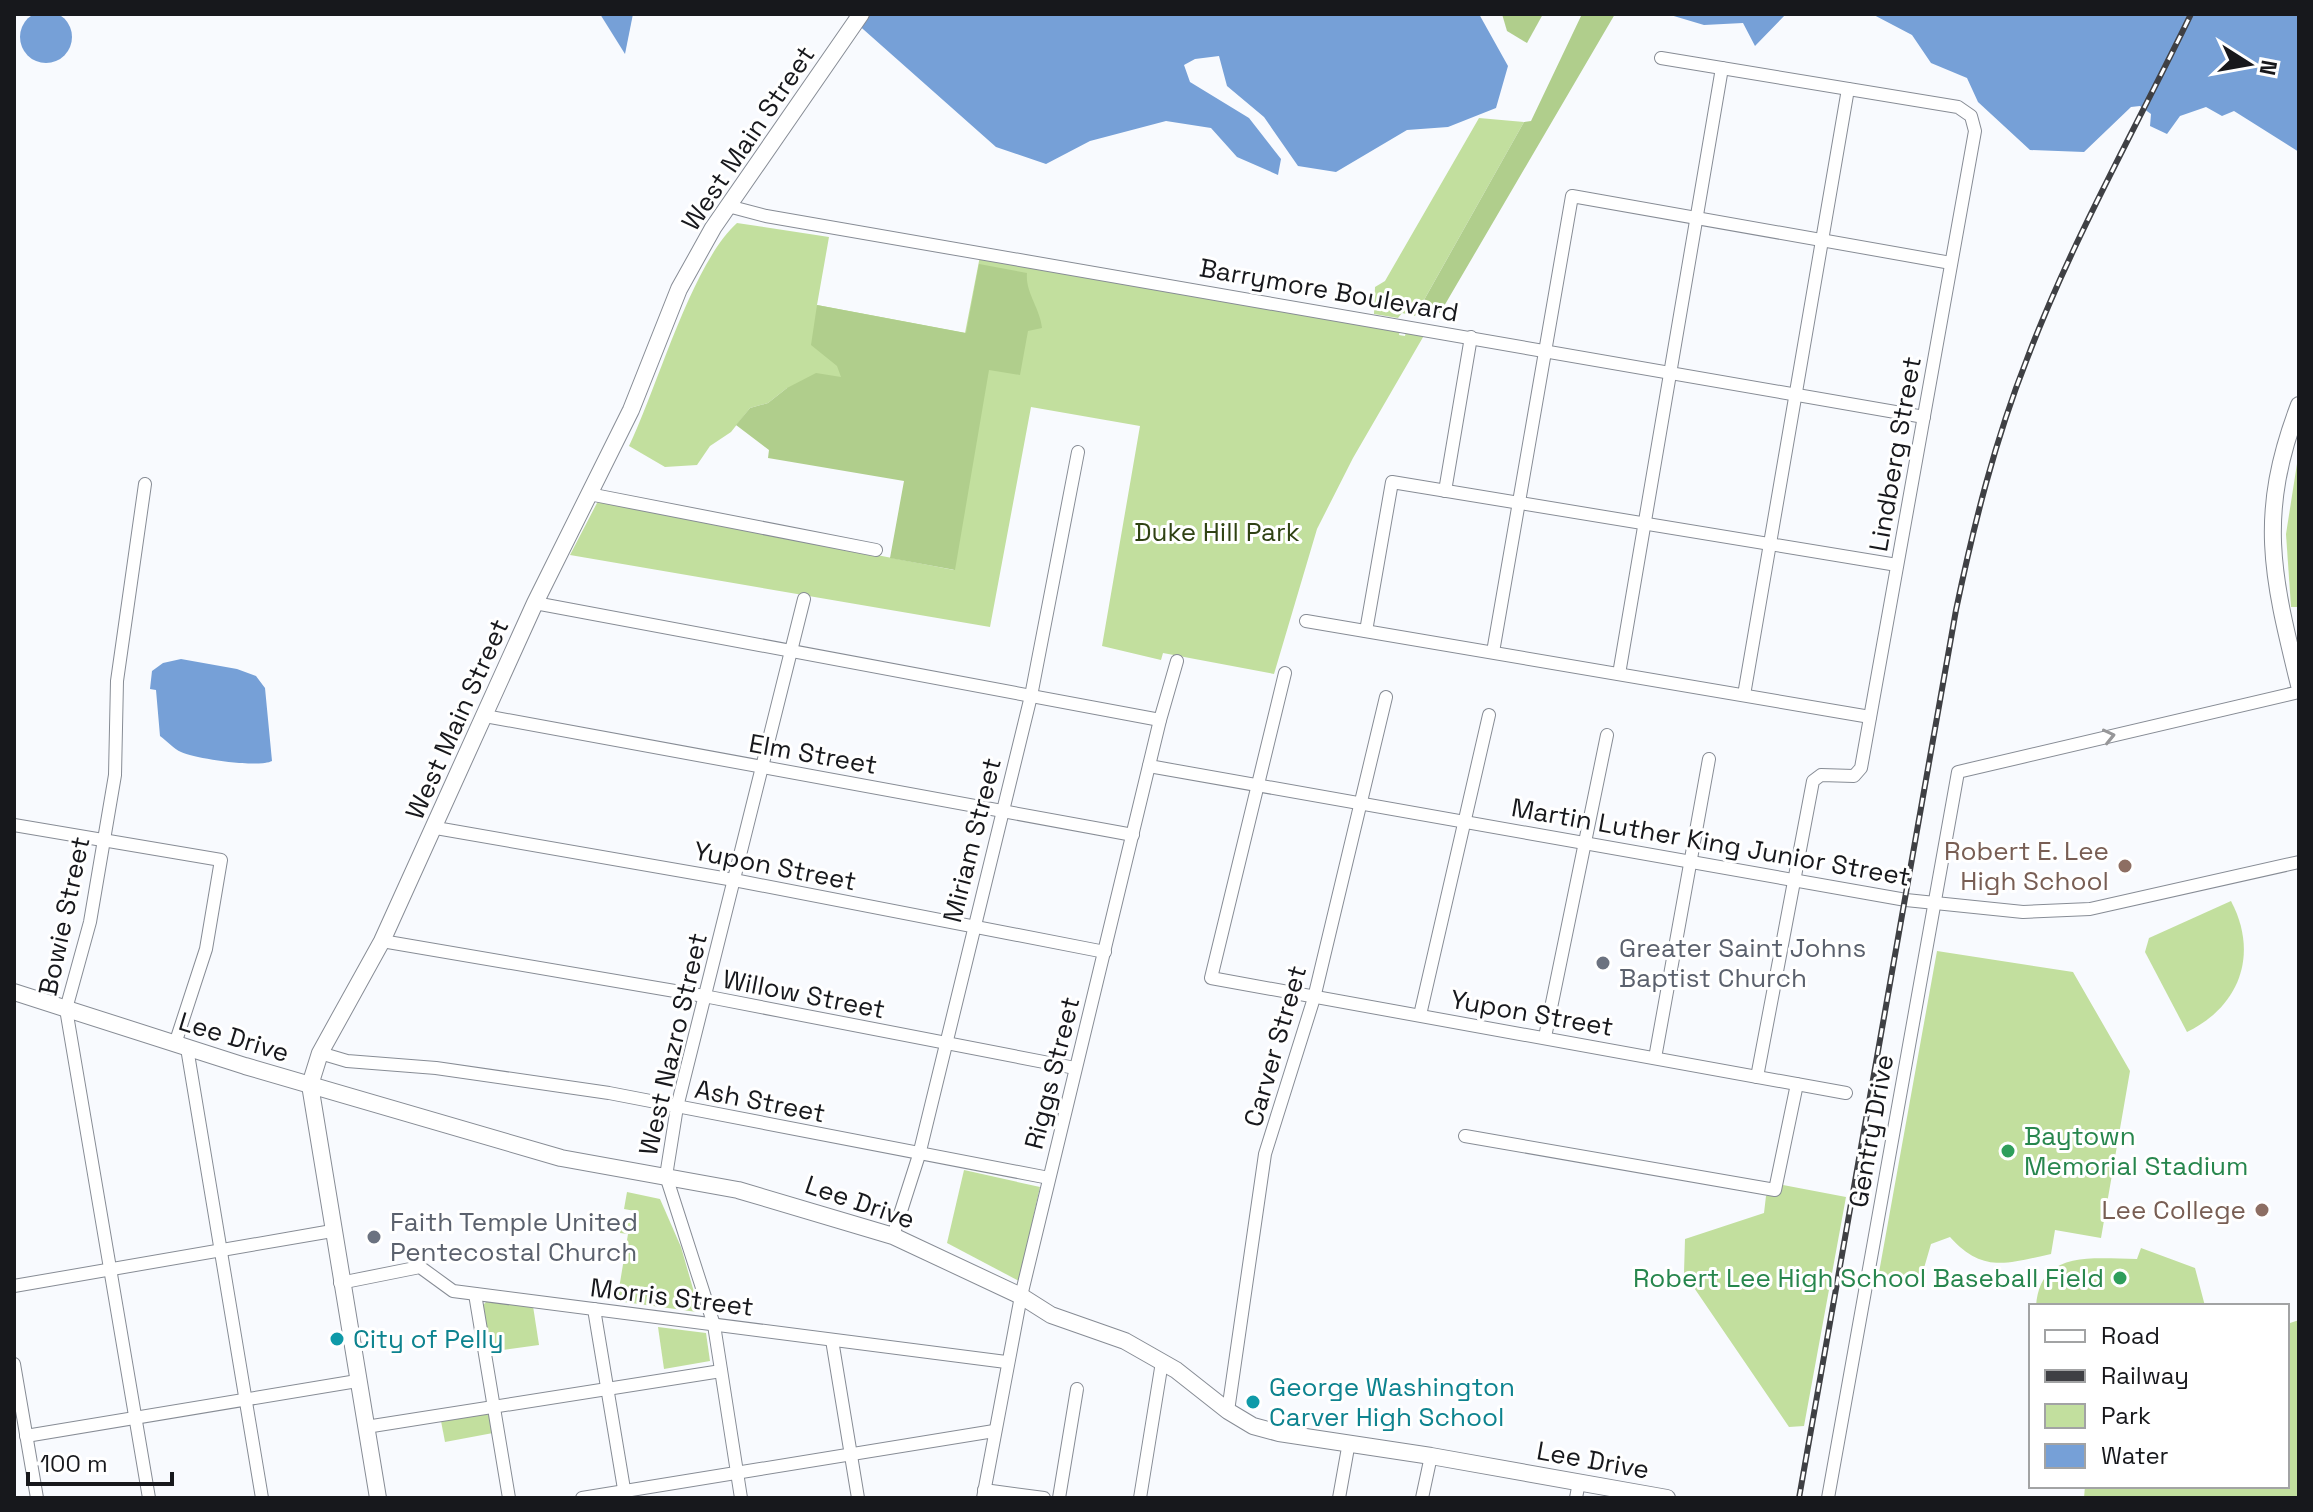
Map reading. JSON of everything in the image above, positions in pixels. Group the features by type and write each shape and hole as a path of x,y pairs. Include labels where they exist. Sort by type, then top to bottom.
{"main road":[{"name":"West Main Street","path":"378,1498 340,1283 310,1085 320,1053 382,941 436,828 535,603 631,410 679,289 728,206 861,14"},
{"path":"2299,405 2278,475 2271,555 2299,685"},
{"name":"Lee Drive","path":"14,992 181,1046 561,1158 666,1176 792,1203 893,1236 1021,1296 1051,1315 1125,1341 1162,1362 1253,1426 1279,1433 1431,1456 1578,1490 1667,1498"}],"street":[{"path":"1661,58 1848,89 1744,695"},
{"path":"1619,674 1722,68"},
{"name":"Lindberg Street","path":"1794,880 1813,781 1821,775 1859,774 1975,131 1971,116 1958,107 1848,89"},
{"path":"1493,652 1572,196 1951,263"},
{"name":"Barrymore Boulevard","path":"728,206 766,216 1924,417"},
{"path":"1445,491 1471,337"},
{"name":"Miriam Street","path":"893,1236 919,1155 1031,696 1078,452"},
{"path":"1366,631 1392,482 1897,565"},
{"name":"Bowie Street","path":"145,484 117,681 115,775 87,936 66,1009 149,1498"},
{"path":"589,494 876,550"},
{"name":"West Nazro Street","path":"741,1498 714,1325 666,1176 677,1107 804,599"},
{"path":"535,603 1160,720"},
{"path":"1306,621 1870,717"},
{"name":"Riggs Street","path":"983,1494 1021,1296 1160,720 1177,661"},
{"path":"1257,786 1285,673"},
{"name":"Gentry Drive","path":"1828,1498 1958,772 2299,692"},
{"name":"Carver Street","path":"1228,1411 1265,1154 1314,998 1386,697"},
{"path":"1420,1015 1489,715"},
{"name":"Elm Street","path":"485,716 1133,835"},
{"path":"1545,1037 1588,842 1607,735"},
{"path":"1655,1058 1709,759"},
{"name":"Martin Luther King Junior Street","path":"1149,766 1794,880 1933,903 2023,912 2090,909 2299,862"},
{"name":"Yupon Street","path":"1257,786 1211,978 1846,1093"},
{"path":"14,825 221,860 206,949 181,1046 220,1250 262,1498"},
{"name":"Yupon Street","path":"436,828 734,880 1105,952"},
{"path":"1757,1077 1794,880"},
{"name":"Willow Street","path":"382,941 704,996 1075,1068"},
{"name":"Ash Street","path":"320,1053 347,1061 436,1068 609,1093 1049,1178"},
{"path":"1465,1136 1775,1190 1797,1084"},
{"path":"14,1286 332,1231"},
{"name":"Morris Street","path":"340,1283 420,1267 453,1291 1006,1362"},
{"path":"475,1294 509,1498"},
{"path":"594,1309 625,1494"},
{"path":"832,1340 858,1498"},
{"path":"1140,1498 1162,1362"},
{"path":"14,1364 37,1498"},
{"path":"366,1427 721,1371"},
{"path":"26,1436 357,1381"},
{"path":"1059,1498 1077,1389"},
{"path":"582,1498 625,1494 737,1472 994,1431"},
{"path":"1339,1498 1349,1442"},
{"path":"1422,1498 1431,1456"},
{"path":"983,1494 1044,1498"}],"green space":[{"path":"1502,14 1543,14 1527,43 1507,31"},
{"path":"1582,14 1615,14 1440,313 1419,309 1524,122 1531,121"},
{"path":"1479,118 1524,122 1415,316 1402,313 1398,318 1374,314 1375,287 1385,281"},
{"name":"Duke Hill Park","path":"737,223 829,237 817,305 965,333 980,256 1400,330 1399,335 1405,336 1406,331 1426,332 1353,458 1317,529 1274,674 1163,653 1161,660 1102,646 1140,426 1031,407 990,627 570,555 598,501 954,570 859,388 787,388 768,403 750,408 731,432 710,446 697,465 665,467 629,446 690,296 720,242"},
{"path":"979,264 1027,273 1028,287 1042,328 1028,331 1020,375 989,370 955,570 890,558 904,481 768,458 769,450 736,425 750,408 768,403 787,388 816,373 841,377 837,366 811,345 817,305 966,333"},
{"path":"2299,451 2299,607 2291,607 2286,534"},
{"path":"2231,901 2243,940 2239,977 2220,1008 2187,1032 2145,952 2149,938"},
{"name":"Baytown Memorial Stadium","path":"1937,951 2073,972 2130,1071 2101,1238 2055,1230 2051,1254 1997,1263 1974,1257 1950,1237 1931,1244 1922,1275 1878,1278"},
{"path":"964,1170 1040,1187 1019,1281 947,1243"},
{"path":"1783,1185 1846,1197 1804,1426 1789,1427 1684,1273 1685,1239 1764,1213 1766,1196"},
{"path":"627,1192 660,1199 681,1247 698,1306 697,1312 617,1301 628,1234 620,1233 622,1219 634,1218 635,1211 624,1209"},
{"name":"Robert Lee High School Baseball Field","path":"2141,1248 2195,1268 2204,1304 2036,1304 2047,1275 2058,1266 2087,1259 2137,1259"},
{"path":"486,1302 533,1306 539,1345 489,1352 481,1307"},
{"path":"2299,1320 2299,1498 2084,1498 2085,1488 2289,1488 2289,1323"},
{"path":"658,1327 706,1333 710,1361 664,1369"},
{"path":"489,1412 493,1433 445,1442 441,1421"}],"water":[{"path":"46,11 65,18 72,37 65,56 46,63 27,56 20,37 27,18"},
{"path":"600,14 633,14 625,54"},
{"path":"846,14 1479,14 1508,66 1496,108 1448,127 1407,130 1336,172 1298,166 1264,117 1227,86 1219,56 1195,59 1184,65 1190,82 1249,118 1281,159 1278,175 1237,157 1211,128 1166,121 1090,141 1046,164 996,147"},
{"path":"1667,14 1786,14 1755,46 1743,23 1704,25"},
{"path":"1872,14 2299,14 2299,152 2234,111 2222,116 2206,107 2180,116 2167,134 2150,126 2151,114 2140,106 2131,107 2084,152 2030,150 1978,102 1967,78 1931,63 1912,35"},
{"path":"181,659 237,669 256,676 265,688 272,761 227,762 189,755 178,751 160,736 156,690 150,689 152,671 163,663"}],"railway":[{"path":"1799,1498 1956,610 1986,483 2016,390 2064,271 2191,14"}],"place":[{"name":"Robert E. Lee High School","path":"2125,866"},
{"name":"Greater Saint Johns Baptist Church","path":"1603,963"},
{"name":"Baytown Memorial Stadium","path":"2008,1151"},
{"name":"Lee College","path":"2262,1210"},
{"name":"Faith Temple United Pentecostal Church","path":"374,1237"},
{"name":"Robert Lee High School Baseball Field","path":"2120,1278"},
{"name":"City of Pelly","path":"337,1339"},
{"name":"George Washington Carver High School","path":"1253,1402"}]}
